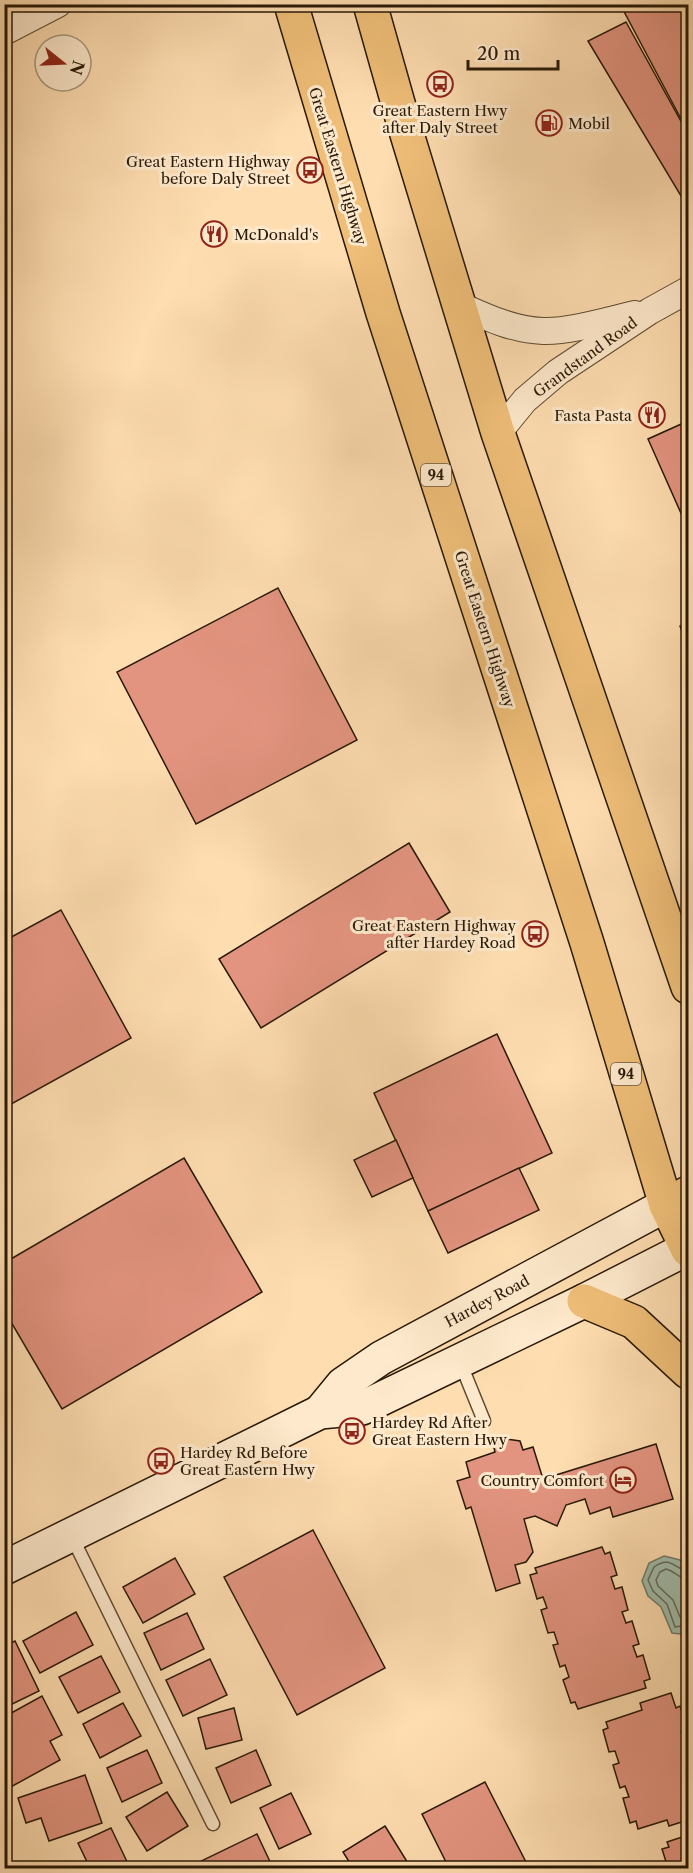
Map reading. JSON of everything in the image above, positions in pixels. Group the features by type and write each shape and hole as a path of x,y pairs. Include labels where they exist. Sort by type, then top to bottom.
{"highway":[{"name":"Great Eastern Highway","path":"291,4 383,313 587,943 677,1199 688,1249"},
{"path":"370,4 403,121 498,433 688,987"},
{"path":"584,1301 634,1322 688,1372"}],"main road":[{"name":"Hardey Road","path":"320,1412 343,1384 381,1358 677,1199"},
{"name":"Hardey Road","path":"4,1568 320,1412 362,1408 688,1249"}],"street":[{"path":"4,32 58,4"},
{"name":"Grandstand Road","path":"498,433 525,400 558,372 650,311 688,290"},
{"name":"Grandstand Road","path":"459,305 510,326 544,331 583,326 650,311"}],"lane":[{"path":"460,1361 484,1421"},
{"path":"71,1536 213,1824"}],"water":[{"path":"664,1556 680,1560 688,1569 688,1630 681,1634 672,1633 661,1607 648,1596 642,1581 649,1563"}],"building":[{"path":"620,4 688,4 688,132"},
{"path":"626,22 688,134 688,198 684,201 588,41"},
{"path":"688,421 688,529 648,439"},
{"path":"278,588 357,740 196,824 117,672"},
{"path":"688,622 688,646 680,626"},
{"path":"409,843 450,912 261,1028 219,959"},
{"path":"61,910 131,1038 4,1108 4,941"},
{"path":"497,1034 552,1153 428,1211 374,1093"},
{"path":"396,1140 413,1178 372,1197 354,1160"},
{"path":"184,1158 262,1292 62,1409 4,1310 4,1263"},
{"path":"519,1168 539,1210 448,1253 428,1211"},
{"path":"506,1439 520,1441 523,1450 533,1447 543,1479 656,1444 673,1499 613,1517 610,1507 590,1514 585,1499 566,1505 557,1526 535,1516 524,1519 533,1552 526,1562 515,1565 520,1583 496,1591 471,1507 466,1509 457,1481 470,1477 466,1462 495,1452 494,1448 499,1441"},
{"path":"313,1530 385,1668 297,1715 224,1577"},
{"path":"602,1547 605,1554 610,1552 617,1575 611,1577 615,1589 622,1587 628,1610 622,1612 626,1623 632,1621 639,1644 633,1646 637,1657 643,1655 650,1679 644,1681 646,1688 578,1709 575,1702 571,1703 563,1680 569,1677 565,1665 560,1667 553,1645 558,1644 554,1632 548,1633 541,1610 547,1608 543,1597 537,1599 530,1575 537,1573 535,1568"},
{"path":"175,1558 195,1594 143,1623 123,1587"},
{"path":"76,1612 93,1645 40,1673 23,1641"},
{"path":"187,1613 204,1649 161,1670 144,1633"},
{"path":"15,1641 39,1691 4,1708 4,1646"},
{"path":"101,1656 120,1692 78,1713 59,1677"},
{"path":"210,1659 227,1695 183,1716 166,1680"},
{"path":"671,1693 676,1708 680,1706 687,1729 681,1731 685,1744 688,1743 688,1820 669,1826 667,1820 638,1829 636,1821 630,1823 623,1798 629,1797 625,1786 620,1788 613,1765 619,1763 615,1751 609,1752 603,1730 608,1728 606,1722 642,1710 640,1703"},
{"path":"42,1696 62,1735 50,1741 60,1760 7,1789 4,1784 4,1763 7,1762 4,1758 4,1717"},
{"path":"123,1703 141,1736 100,1758 83,1724"},
{"path":"234,1708 242,1740 206,1749 198,1718"},
{"path":"147,1750 162,1783 122,1802 107,1768"},
{"path":"256,1750 271,1785 231,1803 216,1768"},
{"path":"85,1775 102,1823 49,1841 41,1818 26,1823 18,1798"},
{"path":"485,1782 529,1868 449,1868 422,1814"},
{"path":"167,1792 188,1826 147,1851 126,1817"},
{"path":"291,1793 311,1834 279,1849 260,1808"},
{"path":"385,1826 411,1868 353,1868 343,1852"},
{"path":"111,1828 130,1868 90,1868 78,1843"},
{"path":"257,1834 273,1868 199,1868 197,1863"},
{"path":"688,1835 688,1868 668,1868 662,1849 669,1847 667,1842"}],"place":[{"name":"Great Eastern Hwy after Daly Street","path":"440,84"},
{"name":"Mobil","path":"549,123"},
{"name":"Great Eastern Highway before Daly Street","path":"310,170"},
{"name":"McDonald's","path":"214,234"},
{"name":"Fasta Pasta","path":"652,415"},
{"name":"Great Eastern Highway after Hardey Road","path":"535,934"},
{"name":"Hardey Rd After Great Eastern Hwy","path":"352,1431"},
{"name":"Hardey Rd Before Great Eastern Hwy","path":"161,1461"},
{"name":"Country Comfort","path":"623,1480"}]}
